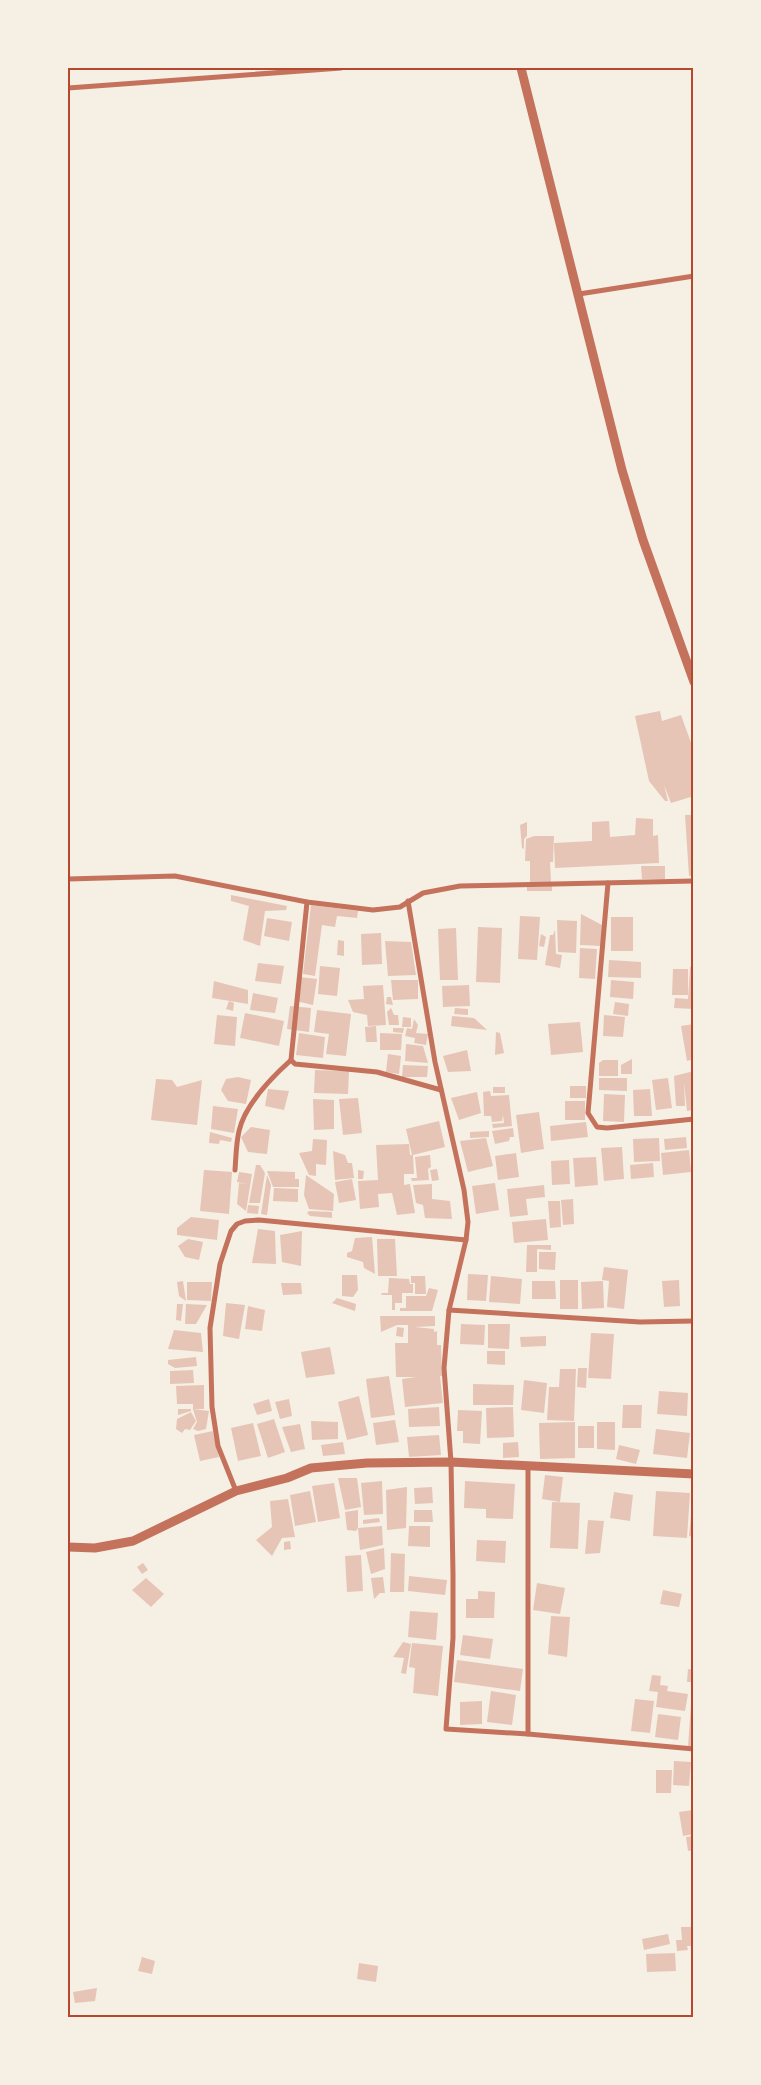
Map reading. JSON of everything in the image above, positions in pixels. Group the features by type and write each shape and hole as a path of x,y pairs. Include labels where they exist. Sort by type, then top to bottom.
{"street":[{"path":"68,88 342,68"},
{"path":"521,68 622,470 646,550 694,682"},
{"path":"579,294 694,276"},
{"path":"68,879 175,876 307,902 373,910 400,907 423,893 460,886 694,881"},
{"path":"608,883 588,1113 597,1127 607,1128 694,1120"},
{"path":"408,901 441,1090 464,1190 468,1222 466,1240 449,1310 444,1353 451,1462 453,1638 446,1729 528,1734 694,1749"},
{"path":"235,1170 239,1130 247,1113 264,1087 291,1060 307,902"},
{"path":"291,1060 295,1064 377,1072 441,1090"},
{"path":"236,1491 218,1446 212,1407 210,1328 220,1264 228,1238 236,1224 245,1220 259,1220 466,1240"},
{"path":"449,1310 640,1322 694,1321"},
{"path":"68,1547 95,1548 133,1541 236,1491 287,1478 311,1468 367,1463 451,1462 694,1474"},
{"path":"528,1466 528,1734"}],"building":[{"path":"660,711 662,721 681,715 694,751 694,796 671,803 664,785 668,801 665,801 649,781 635,716"},
{"path":"685,815 694,815 694,875 689,876"},
{"path":"636,818 653,819 653,836 658,835 659,863 555,868 554,843 592,841 592,822 609,821 610,837 635,835"},
{"path":"527,822 527,836 524,839 524,849 522,848 520,825"},
{"path":"534,836 554,836 553,862 550,862 551,882 530,882 530,861 525,861 526,839"},
{"path":"641,866 665,866 665,879 642,879"},
{"path":"552,886 552,891 527,891 527,887"},
{"path":"231,895 287,906 286,910 265,911 260,946 243,940 249,906 231,901"},
{"path":"311,905 358,911 357,918 337,916 335,927 322,925 315,976 303,974"},
{"path":"581,914 602,925 601,946 580,945"},
{"path":"520,916 540,917 537,960 518,959"},
{"path":"611,917 633,917 633,951 611,951"},
{"path":"267,918 292,922 289,941 264,936"},
{"path":"557,920 577,921 576,953 558,952"},
{"path":"478,927 502,928 500,983 476,982"},
{"path":"456,928 458,980 440,980 438,929"},
{"path":"555,930 556,954 562,955 560,968 545,965 550,935 553,935"},
{"path":"381,933 382,964 362,965 361,934"},
{"path":"541,934 546,937 544,947 539,946"},
{"path":"338,940 344,941 344,956 337,955"},
{"path":"385,941 411,942 416,975 388,976"},
{"path":"580,948 597,949 595,979 579,978"},
{"path":"609,960 641,962 641,978 608,977"},
{"path":"258,963 284,966 281,984 255,981"},
{"path":"320,966 340,968 337,996 318,994"},
{"path":"694,966 694,1009 674,1008 675,998 688,999 690,967"},
{"path":"673,969 688,969 688,995 672,995"},
{"path":"300,977 317,979 313,1005 296,1001"},
{"path":"391,980 418,980 418,999 393,1000"},
{"path":"611,980 634,982 633,999 610,997"},
{"path":"214,981 248,990 248,1004 212,998"},
{"path":"383,985 386,1025 368,1026 367,1015 353,1012 348,1000 364,999 363,986"},
{"path":"469,985 470,1006 443,1007 442,986"},
{"path":"253,993 278,998 275,1013 250,1010"},
{"path":"387,997 391,997 393,1005 386,1004"},
{"path":"229,1001 234,1003 233,1011 226,1009"},
{"path":"615,1002 629,1004 628,1016 613,1014"},
{"path":"290,1006 311,1008 309,1032 287,1029"},
{"path":"391,1008 394,1015 398,1015 399,1025 389,1025 387,1012"},
{"path":"455,1008 468,1009 468,1015 454,1014"},
{"path":"317,1010 351,1014 346,1056 326,1054 329,1034 314,1032"},
{"path":"245,1013 284,1021 279,1046 240,1038"},
{"path":"217,1015 237,1017 235,1046 214,1044"},
{"path":"604,1015 625,1017 623,1037 603,1036"},
{"path":"452,1016 474,1018 487,1030 451,1026"},
{"path":"403,1017 411,1018 411,1027 402,1027"},
{"path":"414,1019 418,1025 416,1033 428,1034 426,1045 414,1043 415,1038 405,1036 407,1028 412,1029"},
{"path":"580,1022 583,1052 551,1055 548,1024"},
{"path":"694,1024 694,1059 687,1061 681,1026"},
{"path":"376,1026 377,1042 366,1042 365,1027"},
{"path":"393,1028 404,1028 403,1033 393,1032"},
{"path":"496,1032 500,1033 504,1053 495,1055"},
{"path":"299,1033 325,1037 323,1058 296,1055"},
{"path":"380,1033 402,1034 401,1050 380,1050"},
{"path":"406,1044 423,1046 428,1063 405,1061"},
{"path":"467,1050 471,1071 448,1072 443,1056"},
{"path":"388,1054 401,1056 399,1074 386,1072"},
{"path":"632,1059 632,1074 621,1074 621,1065"},
{"path":"603,1060 618,1060 618,1076 599,1076 599,1063"},
{"path":"403,1065 428,1066 427,1077 402,1077"},
{"path":"315,1070 349,1071 348,1094 314,1093"},
{"path":"694,1071 694,1110 687,1111 684,1082 685,1106 676,1106 674,1076"},
{"path":"238,1077 251,1080 246,1104 228,1101 221,1090 226,1079"},
{"path":"599,1078 627,1078 627,1091 599,1090"},
{"path":"668,1078 672,1108 656,1110 652,1080"},
{"path":"156,1079 172,1080 177,1087 202,1080 197,1125 151,1120"},
{"path":"570,1086 586,1086 586,1098 570,1098"},
{"path":"493,1087 505,1087 505,1093 493,1093"},
{"path":"268,1089 289,1091 284,1110 265,1106"},
{"path":"650,1089 652,1116 634,1116 633,1090"},
{"path":"490,1091 491,1096 509,1095 512,1126 493,1128 492,1124 504,1123 503,1115 502,1121 492,1122 491,1116 484,1116 483,1092"},
{"path":"477,1092 481,1113 459,1120 451,1098"},
{"path":"604,1094 625,1095 624,1122 603,1121"},
{"path":"358,1098 362,1133 343,1135 339,1099"},
{"path":"313,1099 334,1100 334,1129 314,1130"},
{"path":"565,1101 585,1101 585,1120 565,1120"},
{"path":"213,1106 238,1109 234,1133 211,1129"},
{"path":"539,1112 544,1149 521,1153 516,1115"},
{"path":"439,1121 445,1147 413,1155 414,1174 404,1174 404,1185 410,1184 415,1213 397,1215 392,1193 378,1194 379,1207 360,1209 358,1181 378,1180 376,1145 409,1144 410,1155 412,1155 406,1129"},
{"path":"586,1122 588,1137 551,1141 550,1126"},
{"path":"251,1127 270,1130 267,1154 248,1152 241,1137"},
{"path":"513,1128 514,1137 510,1137 509,1141 495,1144 492,1131"},
{"path":"489,1131 489,1137 470,1138 470,1132"},
{"path":"210,1132 232,1138 231,1142 220,1140 219,1144 209,1143"},
{"path":"686,1137 687,1148 665,1150 664,1139"},
{"path":"486,1138 493,1166 468,1172 460,1141"},
{"path":"659,1138 660,1161 634,1162 633,1139"},
{"path":"313,1139 327,1140 326,1165 316,1164 316,1176 309,1175 299,1153 312,1151"},
{"path":"622,1147 624,1179 604,1181 601,1148"},
{"path":"689,1150 691,1172 663,1175 661,1153"},
{"path":"333,1151 345,1155 348,1163 352,1163 354,1178 335,1180"},
{"path":"516,1153 519,1177 498,1180 495,1156"},
{"path":"430,1155 429,1180 412,1181 411,1178 417,1178 415,1157"},
{"path":"596,1157 598,1185 575,1187 573,1158"},
{"path":"569,1160 570,1184 552,1185 551,1161"},
{"path":"653,1163 654,1177 631,1179 630,1165"},
{"path":"256,1165 260,1165 265,1173 260,1203 249,1203"},
{"path":"437,1169 439,1180 432,1181 430,1170"},
{"path":"204,1170 232,1172 229,1214 200,1211"},
{"path":"358,1170 364,1171 363,1179 358,1179"},
{"path":"267,1171 295,1172 295,1179 299,1179 299,1187 273,1187"},
{"path":"239,1172 252,1174 246,1211 237,1204 239,1183 247,1184 237,1182"},
{"path":"267,1175 271,1185 267,1215 261,1214"},
{"path":"306,1175 334,1194 333,1211 309,1209 304,1195"},
{"path":"352,1179 356,1200 339,1203 335,1182"},
{"path":"495,1183 499,1210 476,1214 472,1186"},
{"path":"432,1184 432,1199 450,1201 452,1219 425,1218 423,1205 416,1203 413,1185"},
{"path":"544,1185 545,1197 526,1199 528,1215 510,1217 507,1189"},
{"path":"274,1188 298,1189 298,1202 273,1201"},
{"path":"573,1199 574,1224 563,1225 561,1200"},
{"path":"548,1201 560,1201 561,1227 550,1228"},
{"path":"248,1205 259,1206 258,1214 247,1213"},
{"path":"309,1211 332,1212 332,1218 310,1216 307,1213"},
{"path":"191,1217 219,1220 217,1240 177,1235 177,1228"},
{"path":"546,1219 548,1240 514,1243 512,1222"},
{"path":"258,1229 275,1231 276,1264 252,1263"},
{"path":"302,1231 301,1266 282,1262 280,1235"},
{"path":"372,1237 375,1274 364,1268 363,1262 347,1257 347,1253 352,1251 355,1238"},
{"path":"188,1239 203,1242 199,1260 185,1257 178,1246"},
{"path":"377,1239 395,1239 397,1276 378,1276"},
{"path":"527,1245 551,1245 551,1250 537,1249 537,1272 526,1272"},
{"path":"539,1252 556,1252 555,1270 539,1269"},
{"path":"604,1267 628,1270 624,1309 607,1307 609,1281 602,1280"},
{"path":"468,1274 488,1275 486,1301 467,1300"},
{"path":"342,1275 357,1275 358,1290 353,1297 342,1296"},
{"path":"411,1276 425,1276 426,1294 415,1294 415,1283 411,1283"},
{"path":"491,1276 522,1279 520,1304 489,1302"},
{"path":"389,1278 409,1279 410,1284 413,1284 413,1293 402,1293 402,1303 395,1303 395,1310 392,1310 392,1295 382,1295 381,1293 388,1293"},
{"path":"560,1280 578,1280 578,1309 560,1309"},
{"path":"679,1280 680,1306 664,1307 662,1281"},
{"path":"183,1281 186,1301 179,1296 177,1282"},
{"path":"532,1281 555,1281 556,1299 532,1299"},
{"path":"603,1281 604,1308 582,1309 581,1282"},
{"path":"187,1282 212,1282 211,1301 187,1300"},
{"path":"281,1283 301,1283 302,1294 283,1295"},
{"path":"429,1288 438,1290 432,1311 400,1311 400,1308 406,1308 406,1296 426,1296"},
{"path":"337,1298 356,1304 355,1311 332,1303"},
{"path":"226,1303 245,1305 239,1339 223,1336"},
{"path":"177,1304 183,1304 181,1321 176,1320"},
{"path":"186,1304 207,1305 196,1324 185,1324"},
{"path":"248,1306 265,1310 262,1331 245,1329"},
{"path":"380,1316 435,1316 435,1326 415,1327 434,1329 434,1332 437,1331 437,1345 441,1345 442,1376 440,1376 443,1403 405,1407 402,1379 416,1377 396,1377 395,1343 408,1343 408,1325 397,1325 381,1332"},
{"path":"461,1324 485,1325 484,1345 460,1344"},
{"path":"488,1324 510,1324 509,1349 488,1348"},
{"path":"397,1327 404,1328 403,1337 396,1336"},
{"path":"174,1330 201,1333 203,1352 168,1349"},
{"path":"591,1333 614,1334 611,1379 588,1378"},
{"path":"546,1336 546,1346 521,1347 520,1337"},
{"path":"330,1347 335,1374 306,1378 301,1352"},
{"path":"487,1351 505,1351 505,1365 487,1364"},
{"path":"196,1357 197,1366 175,1368 168,1364 168,1360"},
{"path":"578,1368 587,1368 586,1388 577,1387"},
{"path":"560,1369 576,1369 574,1421 547,1420 549,1387 559,1387"},
{"path":"193,1370 194,1383 170,1384 170,1371"},
{"path":"389,1376 395,1415 371,1418 366,1379"},
{"path":"524,1380 547,1383 544,1413 521,1410"},
{"path":"473,1384 514,1385 513,1405 473,1405"},
{"path":"204,1385 204,1409 193,1409 193,1404 177,1404 176,1386"},
{"path":"659,1391 688,1393 687,1416 657,1414"},
{"path":"359,1396 368,1435 347,1440 338,1402"},
{"path":"269,1399 272,1411 257,1415 253,1404"},
{"path":"289,1399 292,1416 280,1419 275,1402"},
{"path":"623,1405 642,1405 641,1428 622,1428"},
{"path":"439,1407 440,1426 409,1427 408,1409"},
{"path":"513,1407 514,1437 487,1438 486,1408"},
{"path":"178,1409 191,1409 191,1411 178,1415"},
{"path":"193,1409 209,1411 206,1429 198,1431 193,1429 197,1422"},
{"path":"458,1410 482,1411 480,1444 463,1443 463,1431 457,1431"},
{"path":"191,1412 196,1421 190,1430 185,1429 182,1433 176,1429 177,1419"},
{"path":"274,1419 285,1452 268,1458 257,1424"},
{"path":"395,1420 399,1442 376,1445 373,1423"},
{"path":"311,1421 338,1422 338,1439 312,1440"},
{"path":"575,1422 575,1458 540,1459 539,1423"},
{"path":"597,1422 615,1422 615,1450 597,1449"},
{"path":"253,1423 261,1456 238,1461 231,1428"},
{"path":"300,1424 305,1449 291,1452 282,1427"},
{"path":"578,1426 594,1426 594,1448 578,1448"},
{"path":"656,1429 690,1433 687,1458 653,1454"},
{"path":"213,1431 219,1457 200,1461 194,1435"},
{"path":"439,1435 441,1455 409,1457 407,1437"},
{"path":"343,1442 345,1454 323,1456 321,1445"},
{"path":"518,1442 519,1457 503,1458 503,1443"},
{"path":"619,1445 640,1450 636,1464 616,1459"},
{"path":"545,1475 563,1477 560,1502 542,1499"},
{"path":"338,1478 357,1478 361,1507 345,1510"},
{"path":"382,1481 383,1514 364,1515 361,1483"},
{"path":"465,1481 515,1484 513,1519 486,1518 486,1509 464,1508"},
{"path":"334,1483 340,1518 318,1522 312,1486"},
{"path":"407,1487 406,1528 387,1530 386,1490"},
{"path":"432,1487 433,1503 415,1504 414,1488"},
{"path":"310,1491 316,1522 295,1526 290,1495"},
{"path":"656,1491 690,1493 687,1538 653,1536"},
{"path":"614,1492 633,1495 630,1521 610,1518"},
{"path":"288,1499 295,1537 282,1538 272,1556 256,1540 272,1527 270,1501"},
{"path":"552,1502 580,1503 578,1549 550,1548"},
{"path":"692,1506 694,1506 694,1537 689,1536"},
{"path":"358,1510 358,1528 356,1531 347,1530 345,1512"},
{"path":"414,1510 432,1510 433,1522 414,1522"},
{"path":"379,1518 380,1522 363,1524 363,1520"},
{"path":"588,1520 604,1521 600,1553 585,1554"},
{"path":"382,1526 383,1545 360,1550 358,1528"},
{"path":"409,1526 430,1526 430,1547 408,1546"},
{"path":"477,1540 506,1541 505,1563 476,1561"},
{"path":"290,1541 291,1549 284,1550 284,1542"},
{"path":"384,1548 385,1569 371,1574 366,1552"},
{"path":"391,1553 405,1554 404,1592 390,1592"},
{"path":"361,1555 363,1591 347,1592 345,1556"},
{"path":"143,1563 148,1570 142,1574 137,1567"},
{"path":"409,1576 447,1580 445,1595 408,1591"},
{"path":"383,1577 385,1593 380,1593 374,1599 371,1578"},
{"path":"146,1578 164,1594 151,1607 132,1590"},
{"path":"537,1583 565,1588 560,1614 533,1610"},
{"path":"663,1590 682,1594 679,1607 660,1604"},
{"path":"478,1591 495,1592 494,1618 466,1618 466,1599 478,1599"},
{"path":"410,1611 438,1613 436,1640 408,1637"},
{"path":"551,1616 570,1617 567,1657 548,1654"},
{"path":"463,1635 493,1639 490,1659 460,1655"},
{"path":"403,1642 411,1644 406,1674 401,1673 404,1658 393,1657"},
{"path":"412,1643 443,1646 438,1696 413,1693 415,1668 409,1667"},
{"path":"457,1660 523,1669 520,1691 454,1682"},
{"path":"688,1669 694,1670 694,1682 687,1682"},
{"path":"652,1675 661,1676 660,1685 668,1686 667,1691 688,1694 685,1711 656,1707 658,1692 649,1691"},
{"path":"491,1691 516,1695 512,1725 487,1722"},
{"path":"635,1699 654,1701 650,1733 631,1731"},
{"path":"482,1701 482,1724 460,1725 460,1702"},
{"path":"691,1704 694,1704 694,1747 688,1747"},
{"path":"658,1714 681,1717 678,1740 655,1737"},
{"path":"674,1761 691,1762 689,1786 673,1785"},
{"path":"656,1770 672,1770 671,1793 656,1793"},
{"path":"693,1810 694,1834 683,1836 679,1812"},
{"path":"694,1836 694,1850 688,1851 686,1837"},
{"path":"681,1927 694,1927 694,1946 687,1946 688,1950 677,1951 676,1940 682,1940"},
{"path":"668,1934 670,1944 644,1950 642,1939"},
{"path":"675,1953 676,1971 647,1972 646,1954"},
{"path":"142,1957 155,1961 152,1974 138,1971"},
{"path":"359,1963 378,1966 376,1982 357,1979"},
{"path":"97,1988 95,2001 75,2003 73,1992"}]}
